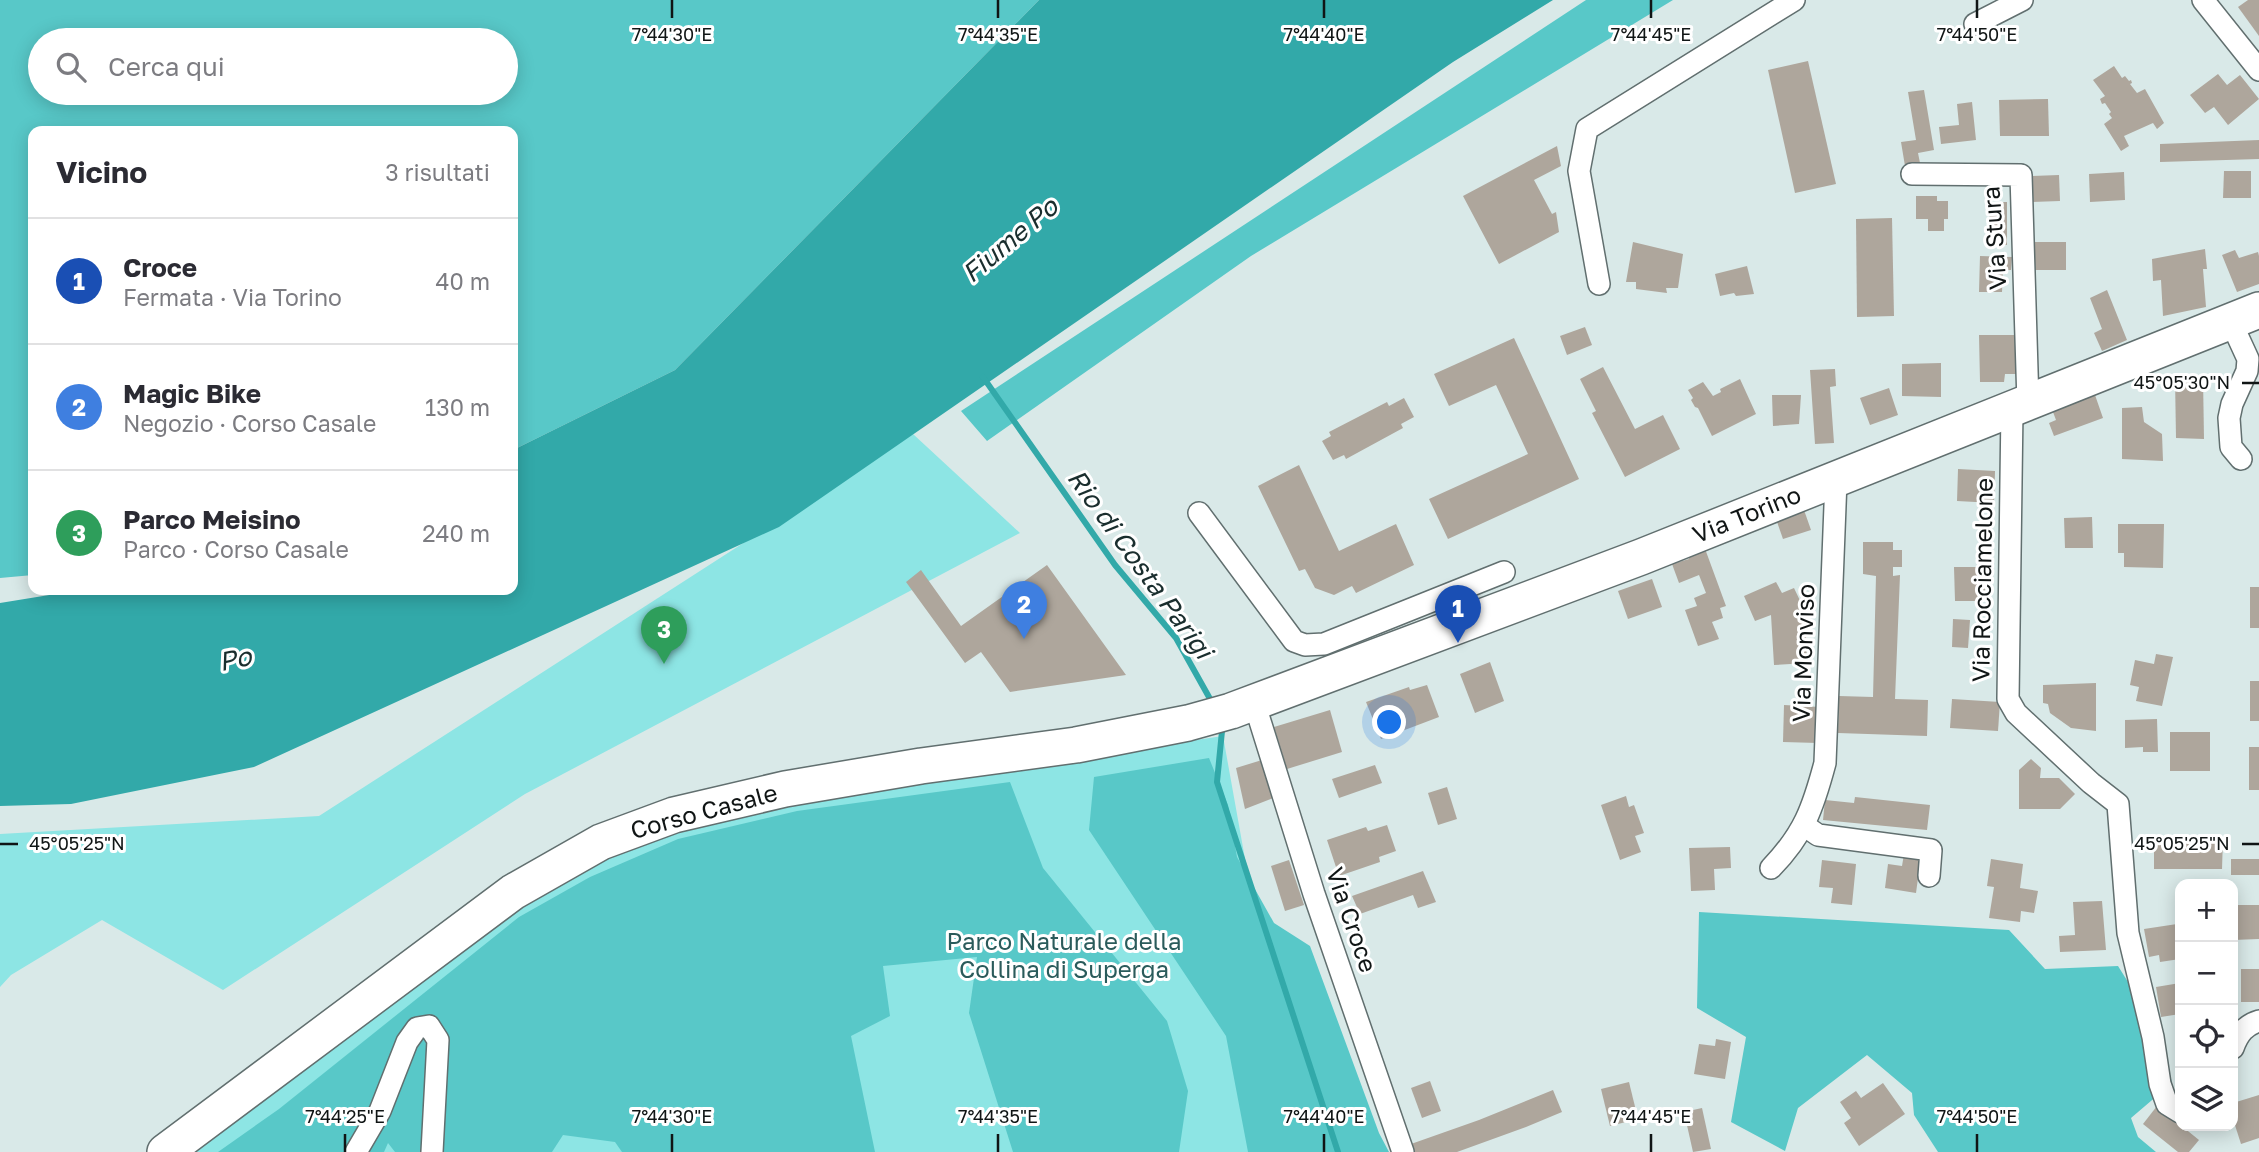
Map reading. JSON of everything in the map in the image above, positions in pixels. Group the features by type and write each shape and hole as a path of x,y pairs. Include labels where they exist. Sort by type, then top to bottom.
{"main road":[{"name":"Via Torino","path":"1232,710 1440,615 1640,557 2245,316"},
{"name":"Corso Casale","path":"166,1152 513,892 601,842 687,812 785,789 921,766 1076,745 1232,710"}],"street":[{"path":"1599,284 1579,171 1587,129 1794,0"},
{"path":"1975,24 2022,0"},
{"path":"2209,2 2259,70"},
{"name":"Via Stura","path":"1912,174 2021,175 2020,406"},
{"path":"2241,459 2231,447 2229,418 2232,404 2247,371 2245,316"},
{"name":"Via Rocciamelone","path":"2020,406 2008,699 2016,713 2091,783 2118,804 2128,933 2153,1037 2160,1084 2167,1104 2175,1109"},
{"name":"Via Monviso","path":"1771,868 1790,848 1805,825 1825,762 1836,480"},
{"path":"1199,513 1262,605 1294,641 1305,645 1324,644 1440,615 1504,572"},
{"name":"Via Croce","path":"1232,710 1314,894 1403,1152"},
{"path":"1805,825 1818,835 1931,850 1929,876"},
{"path":"2238,1036 2249,1024 2259,1021"},
{"path":"356,1152 380,1111 407,1042 417,1028 429,1026 438,1040 432,1152"}],"green space":[{"path":"0,0 1039,0 675,370 518,448 518,126 28,126 28,575 0,578"},
{"path":"1586,0 1673,0 1251,256 987,441 961,411"},
{"path":"913,434 1020,533 525,794 223,990 102,920 11,975 0,987 0,834 319,816"},
{"name":"Parco Naturale della Collina di Superga","path":"1223,736 1261,948 1337,1152 186,1152 516,900 605,851 685,823 1033,764"},
{"path":"1209,758 1228,805 1237,857 1274,923 1310,946 1379,1133 1389,1152 1248,1152 1226,1036 1089,830 1094,777"},
{"name":"Parco Naturale della Collina di Superga","path":"1010,782 1043,868 1167,1021 1188,1091 1179,1152 1013,1152 969,1013 977,957 883,966 890,1016 851,1036 875,1152 622,1152 615,1142 563,1135 552,1152 395,1152 388,1143 384,1152 218,1152 279,1109 519,917 590,877 678,839 797,811"},
{"path":"1699,912 2009,930 2045,969 2118,966 2160,1033 2172,1083 2131,1118 2138,1137 2156,1152 1938,1152 1914,1115 1912,1093 1867,1055 1798,1108 1785,1151 1731,1122 1746,1037 1697,1008"}],"water":[{"path":"1039,0 1553,0 1453,62 779,527 254,767 71,804 0,806 0,603 49,595 518,595 518,448 675,370"}],"building":[{"path":"2248,0 2259,0 2259,36 2238,7"},
{"path":"1808,61 1836,184 1795,193 1768,70"},
{"path":"2114,66 2122,78 2125,76 2131,80 2130,84 2137,93 2145,89 2164,123 2157,129 2153,123 2124,136 2129,146 2121,151 2104,124 2112,118 2109,114 2111,112 2105,103 2102,104 2100,99 2105,96 2093,80"},
{"path":"2218,74 2227,85 2240,75 2259,99 2228,125 2214,107 2205,113 2190,95"},
{"path":"1924,90 1934,150 1918,153 1920,163 1905,166 1901,142 1916,140 1908,92"},
{"path":"2048,99 2049,136 2000,136 1999,100"},
{"path":"1972,102 1976,140 1941,144 1939,127 1959,125 1957,104"},
{"path":"2259,140 2259,159 2160,162 2160,144"},
{"path":"1557,146 1561,166 1534,180 1552,214 1556,212 1559,232 1499,264 1463,196"},
{"path":"2224,171 2251,171 2251,198 2223,198"},
{"path":"2124,172 2125,200 2090,202 2089,174"},
{"path":"2059,175 2060,201 2030,202 2029,176"},
{"path":"1916,196 1937,196 1937,201 1948,201 1948,219 1944,219 1944,231 1928,231 1928,219 1916,219"},
{"path":"1989,202 2007,202 2007,245 1990,245"},
{"path":"1892,218 1894,316 1857,317 1856,219"},
{"path":"1633,242 1683,254 1678,288 1666,288 1667,293 1636,289 1636,282 1626,282"},
{"path":"2035,242 2066,242 2066,270 2034,270"},
{"path":"2205,249 2207,269 2203,269 2206,307 2163,316 2161,280 2153,281 2152,259"},
{"path":"2235,250 2239,258 2258,252 2259,256 2259,284 2237,292 2222,255"},
{"path":"1980,256 2012,257 2011,270 2003,270 2002,292 1979,292"},
{"path":"1747,266 1754,294 1736,296 1734,293 1720,296 1715,274"},
{"path":"2107,290 2127,340 2102,351 2094,333 2102,329 2090,298"},
{"path":"1585,327 1592,345 1567,355 1560,336"},
{"path":"1979,335 2026,335 2021,374 2005,374 2004,382 1980,382"},
{"path":"1514,338 1579,479 1448,539 1429,499 1528,454 1496,385 1449,406 1434,374"},
{"path":"1941,363 1941,397 1902,396 1902,364"},
{"path":"1603,367 1635,429 1663,415 1680,449 1625,477 1592,413 1596,411 1580,379"},
{"path":"1835,369 1836,386 1830,387 1834,443 1815,444 1810,370"},
{"path":"2203,377 2204,439 2176,438 2175,378"},
{"path":"1740,379 1756,414 1712,436 1688,390 1703,382 1713,396 1721,392 1720,389"},
{"path":"1889,388 1898,415 1870,425 1860,398"},
{"path":"1772,395 1801,395 1799,424 1773,426"},
{"path":"2095,395 2103,418 2054,436 2049,423 2056,420 2053,412"},
{"path":"1404,398 1414,417 1401,424 1403,428 1346,459 1344,455 1333,460 1322,441 1331,436 1329,432 1387,402 1389,406"},
{"path":"2142,407 2144,422 2162,434 2163,461 2122,459 2122,408"},
{"path":"1299,465 1339,551 1396,524 1414,565 1356,593 1352,586 1334,595 1315,588 1305,569 1299,571 1258,486"},
{"path":"1958,469 1995,471 1994,503 1957,501"},
{"path":"1804,510 1811,530 1783,539 1776,519"},
{"path":"2092,517 2093,548 2065,548 2064,518"},
{"path":"2118,524 2164,524 2163,568 2124,567 2124,553 2118,553"},
{"path":"1863,542 1893,542 1893,550 1902,550 1902,567 1893,567 1893,576 1900,575 1895,699 1928,700 1927,736 1838,733 1839,696 1873,697 1876,576 1863,574"},
{"path":"1704,546 1726,606 1720,608 1723,618 1712,622 1719,639 1698,646 1685,610 1697,606 1694,598 1706,593 1699,575 1679,583 1672,564 1689,559 1687,552"},
{"path":"1047,565 1126,675 1010,692 981,652 965,663 906,582 921,570 961,626"},
{"path":"1954,567 1985,567 1985,601 1955,601"},
{"path":"1652,579 1662,607 1628,619 1618,591"},
{"path":"1776,582 1782,593 1794,588 1805,611 1807,663 1774,665 1771,615 1755,621 1744,596"},
{"path":"2250,587 2259,587 2259,628 2250,628"},
{"path":"1953,619 1970,620 1968,648 1952,647"},
{"path":"2156,654 2173,657 2162,706 2136,701 2139,687 2130,685 2135,660 2154,664"},
{"path":"1490,662 1504,701 1475,713 1460,674"},
{"path":"2250,681 2259,681 2259,721 2250,721"},
{"path":"2096,683 2096,731 2071,728 2050,713 2048,704 2043,703 2043,685"},
{"path":"1427,685 1439,717 1381,739 1366,702 1409,687 1410,690"},
{"path":"1952,699 2000,702 1998,731 1950,728"},
{"path":"1784,705 1820,707 1818,743 1783,742"},
{"path":"1330,710 1342,752 1287,769 1274,727"},
{"path":"2157,719 2158,752 2143,752 2143,747 2125,748 2125,720"},
{"path":"2170,732 2210,732 2210,771 2170,771"},
{"path":"2249,747 2259,747 2259,790 2249,790"},
{"path":"2031,759 2041,768 2040,778 2059,778 2075,794 2060,809 2019,809 2019,770"},
{"path":"1262,760 1273,798 1245,809 1236,768"},
{"path":"1375,765 1382,783 1339,798 1332,779"},
{"path":"1447,787 1457,819 1438,825 1428,793"},
{"path":"1626,796 1629,807 1634,805 1644,833 1635,836 1641,852 1620,860 1601,805"},
{"path":"1855,797 1930,805 1927,830 1823,820 1825,800 1854,803"},
{"path":"1387,825 1396,851 1379,857 1380,862 1339,876 1327,840 1366,827 1368,831"},
{"path":"2154,838 2223,839 2222,869 2154,869"},
{"path":"1730,847 1731,868 1714,869 1715,890 1691,891 1689,848"},
{"path":"1904,854 1921,856 1916,893 1885,888 1888,864 1902,866"},
{"path":"1991,859 2023,864 2020,888 2038,891 2034,913 2021,911 2020,922 1989,918 1994,887 1987,886"},
{"path":"2231,859 2259,859 2259,875 2231,875"},
{"path":"1289,860 1304,905 1285,911 1271,866"},
{"path":"1822,860 1856,864 1852,905 1831,903 1833,888 1819,887"},
{"path":"1423,871 1436,902 1418,908 1413,895 1360,914 1352,896"},
{"path":"2102,901 2106,950 2060,952 2059,936 2075,935 2073,902"},
{"path":"2238,905 2259,905 2259,939 2238,940"},
{"path":"2175,924 2175,960 2160,962 2159,955 2149,957 2144,929"},
{"path":"2241,969 2259,969 2259,1002 2241,1002"},
{"path":"2175,984 2175,1015 2161,1017 2156,987"},
{"path":"1716,1039 1731,1042 1725,1079 1694,1074 1699,1044 1715,1046"},
{"path":"1430,1081 1441,1111 1422,1118 1411,1088"},
{"path":"1629,1082 1638,1119 1610,1126 1601,1089"},
{"path":"1883,1083 1905,1114 1859,1146 1844,1123 1851,1118 1840,1102 1856,1091 1861,1098"},
{"path":"1553,1090 1562,1112 1457,1152 1414,1152 1411,1144"},
{"path":"2259,1095 2259,1138 2241,1144 2237,1131 2238,1101"},
{"path":"2157,1106 2175,1121 2175,1131 2188,1131 2199,1140 2189,1152 2178,1152 2143,1124"},
{"path":"1702,1108 1711,1149 1693,1152 1684,1112"}],"waterway":[{"name":"Rio di Costa Parigi","path":"983,377 1115,565 1176,638 1214,706"},
{"name":"Rio di Costa Parigi","path":"1220,726 1222,731 1217,782 1338,1152"}],"place":[{"name":"Magic Bike","path":"1024,639"},
{"name":"Croce","path":"1458,643"},
{"name":"Parco Meisino","path":"664,664"}],"water label":[{"name":"Fiume Po","path":"1010,240"},
{"name":"Po","path":"235,659"}]}
